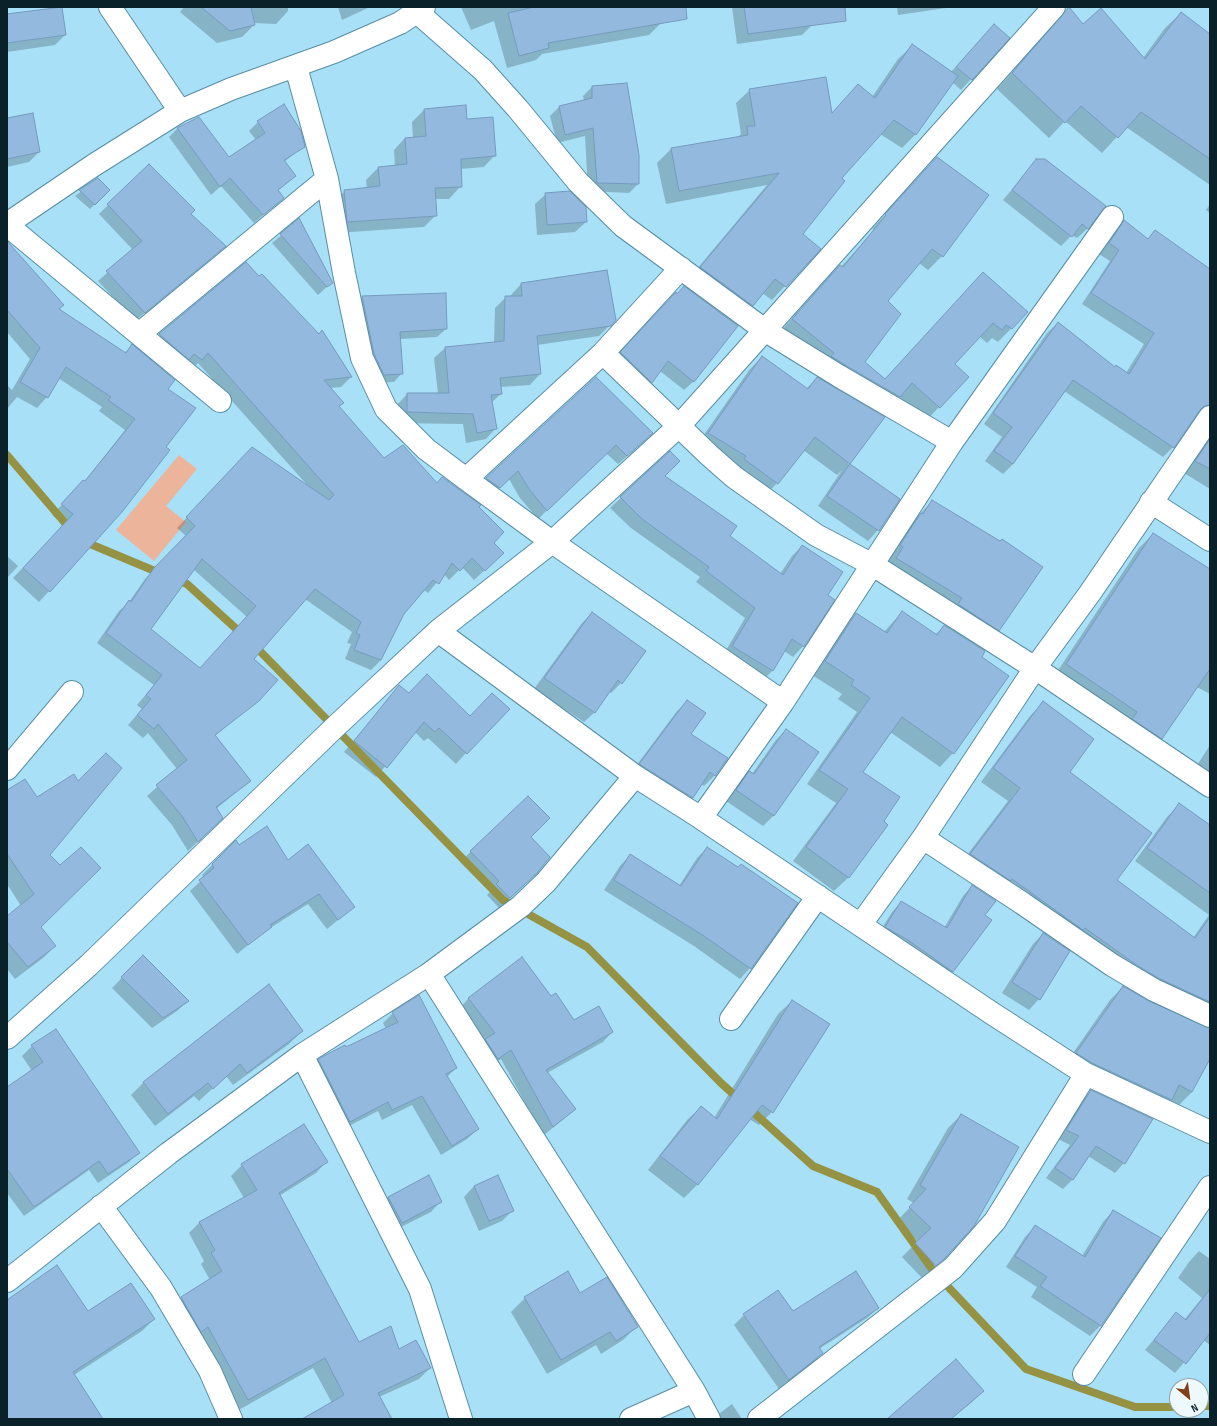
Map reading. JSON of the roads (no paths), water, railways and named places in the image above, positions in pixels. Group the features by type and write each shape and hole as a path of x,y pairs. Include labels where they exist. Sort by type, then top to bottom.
{"street":[{"path":"110,7 180,111"},
{"path":"7,1038 89,965 334,728 438,631 552,542 679,426 766,331 839,245 1054,7"},
{"path":"220,401 7,224 94,165 180,111 231,89 296,67 400,23 421,9 483,70 518,109 578,182 623,226 766,331 839,376 952,442"},
{"path":"296,67 327,179 344,273 362,358 386,409 426,449 466,479 552,542 783,702"},
{"path":"139,334 327,179"},
{"path":"701,818 783,702 873,566 952,442 1112,217"},
{"path":"466,479 603,353 681,268"},
{"path":"603,353 709,455 734,477 782,512 816,536 873,566 1035,668 1210,786"},
{"path":"861,924 923,838 1035,668 1090,592 1150,502 1210,417"},
{"path":"1150,502 1210,540"},
{"path":"438,631 635,776 861,924 993,1014 1086,1074 1210,1132"},
{"path":"7,769 72,692"},
{"path":"7,1281 170,1153 302,1056 430,974 521,906 546,882 635,776"},
{"path":"923,838 1022,902 1112,965 1154,990 1210,1016"},
{"path":"731,1019 818,896"},
{"path":"430,974 694,1391 709,1419"},
{"path":"302,1056 420,1289 461,1419"},
{"path":"759,1419 953,1268 995,1221 1086,1074"},
{"path":"1084,1374 1210,1187"},
{"path":"101,1206 161,1288 210,1372 231,1419"},
{"path":"631,1419 694,1391"}],"waterway":[{"path":"7,455 71,530"},
{"path":"83,541 162,574"},
{"path":"175,579 187,584 243,635"},
{"path":"253,644 503,900 587,947 721,1083 813,1166 877,1192 934,1272 1026,1369 1135,1407 1169,1407"}]}
